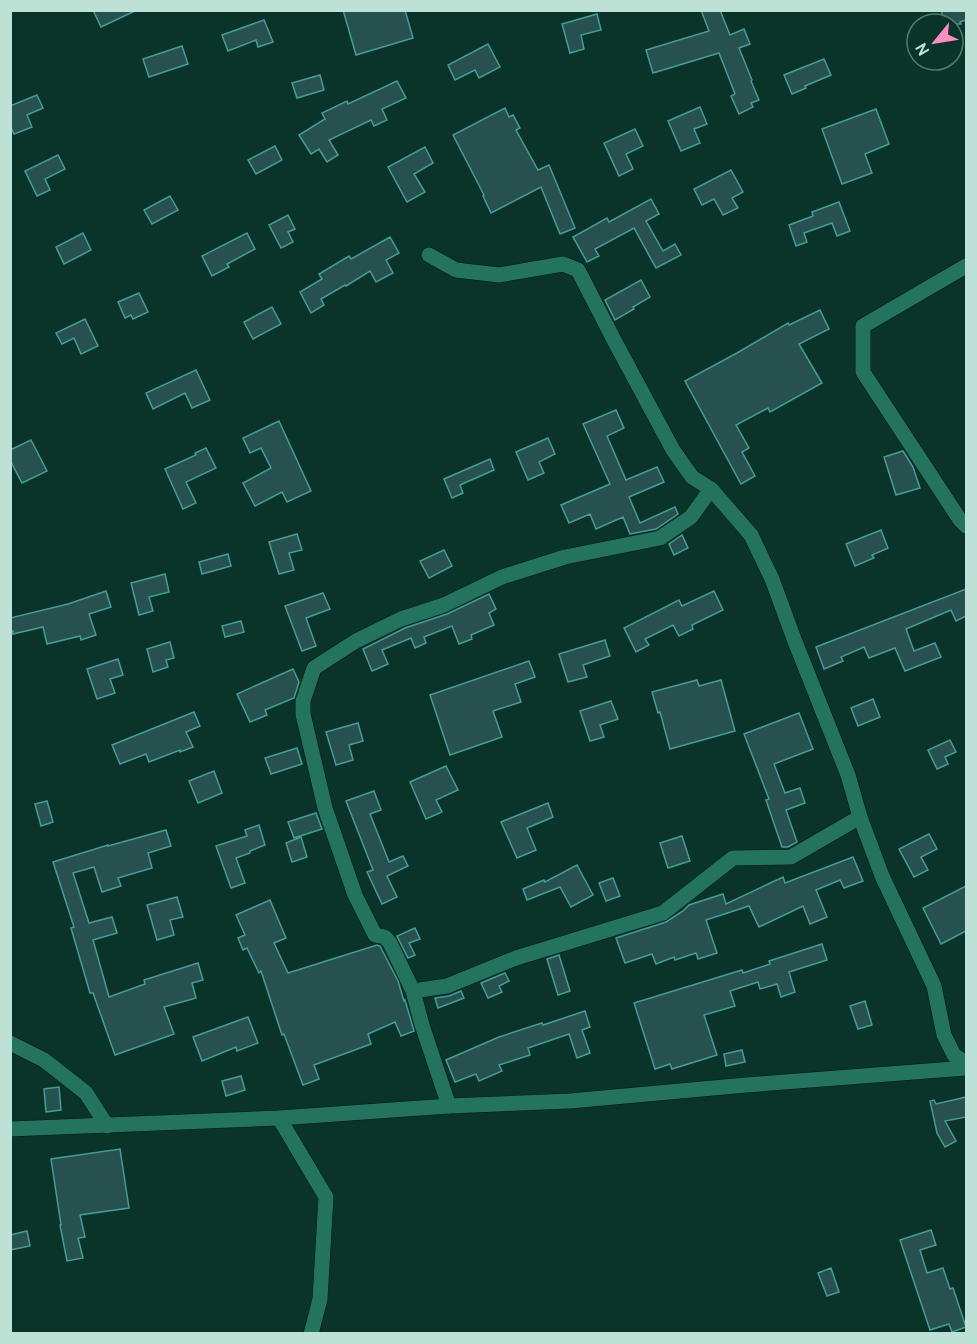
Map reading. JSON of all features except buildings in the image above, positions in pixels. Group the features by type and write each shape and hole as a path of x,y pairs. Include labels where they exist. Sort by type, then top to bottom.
{"street":[{"path":"429,255 456,270 499,275 563,264 578,270 673,450 692,477 711,489 751,535 772,579 848,775 860,817 882,876 934,986 944,1035 954,1055 966,1064"},
{"path":"966,266 863,326 863,372 966,526"},
{"path":"449,1106 413,991 390,943 385,937 375,935 355,895 325,808 303,714 303,702 314,668 365,636 401,619 444,605 501,577 565,557 660,538 692,517 711,489"},
{"path":"413,991 447,986 516,958 663,913 733,858 791,857 860,817"},
{"path":"10,1043 44,1060 86,1093 107,1126"},
{"path":"10,1129 279,1118 449,1106 570,1101 966,1068"},
{"path":"279,1118 326,1197 320,1299 311,1334"}]}
